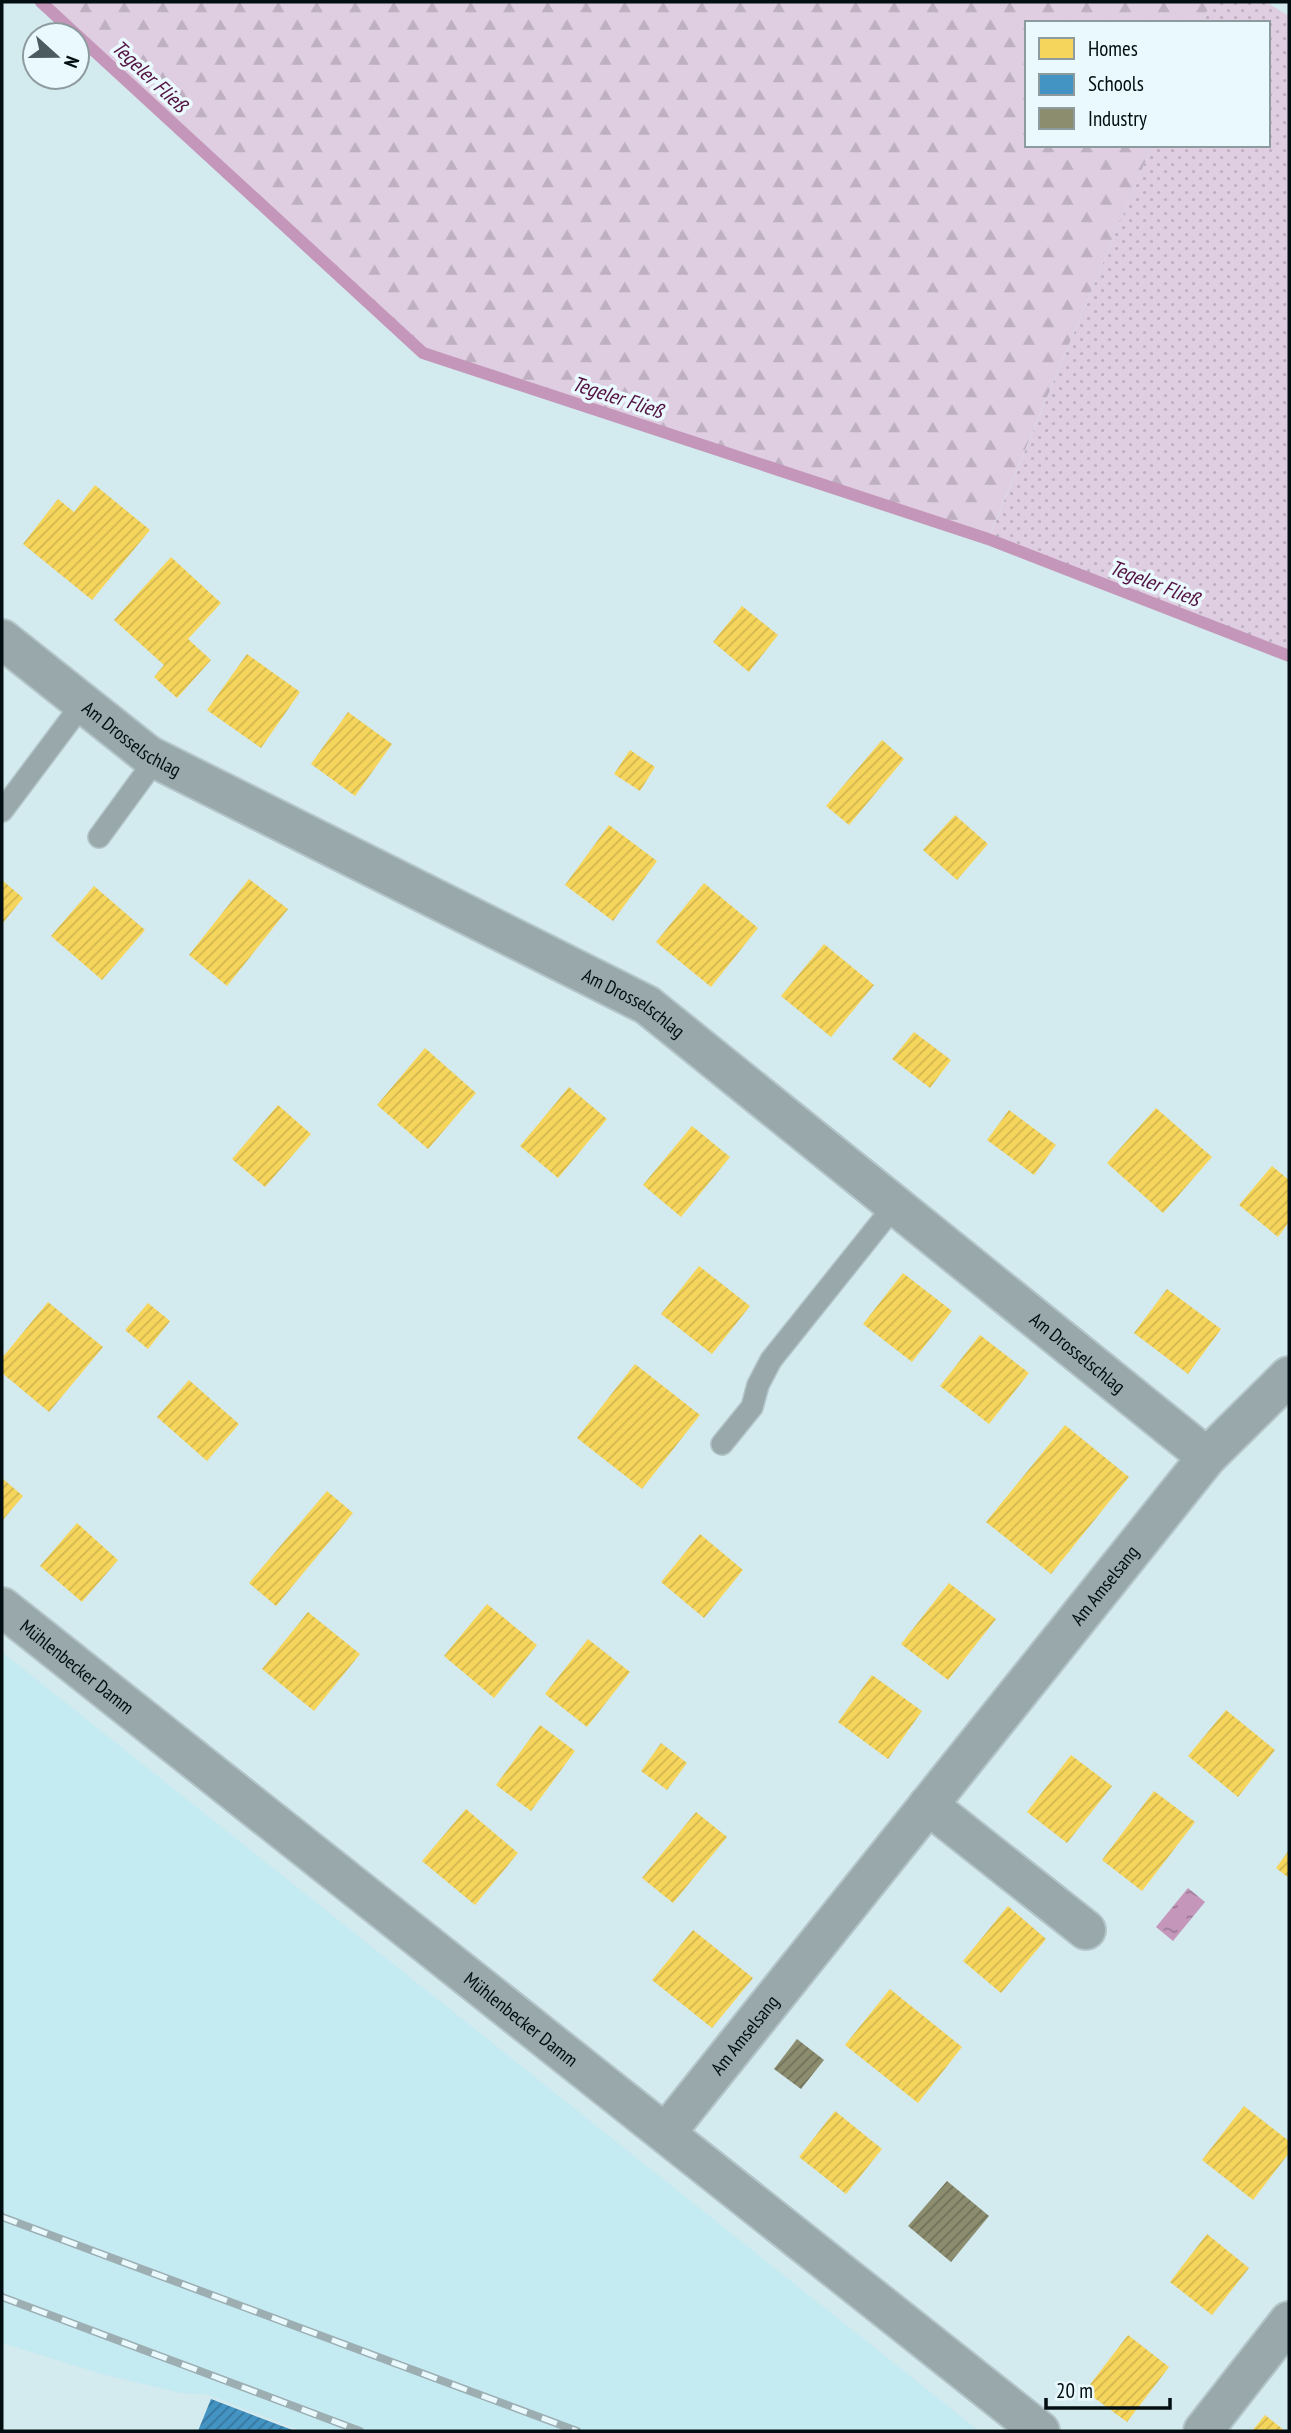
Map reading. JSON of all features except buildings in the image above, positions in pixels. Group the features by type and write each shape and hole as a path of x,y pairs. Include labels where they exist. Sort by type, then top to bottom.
{"street":[{"name":"Am Drosselschlag","path":"2,639 148,755 647,1005 1207,1457"},
{"name":"Am Amselsang","path":"669,2135 673,2124 1207,1457 1289,1376"},
{"name":"Mühlenbecker Damm","path":"2,1607 1040,2431"},
{"path":"928,1805 1086,1930"},
{"path":"1203,2431 1289,2320"}],"lane":[{"path":"2,811 82,703"},
{"path":"99,837 156,759"},
{"path":"722,1444 752,1407 758,1385 771,1360 895,1205"}],"shaded area":[{"path":"2,1652 979,2431 302,2431 206,2394 181,2393 102,2374 2,2343"}],"green space":[{"path":"41,2 1211,2 1203,21 1025,21 1025,147 1151,147 988,539 423,353 91,48 91,21 62,21"},
{"path":"1211,2 1266,2 1289,16 1289,656 988,540 1151,147 1270,147 1270,21 1203,21"}],"water":[{"path":"1188,1888 1205,1902 1173,1941 1156,1927"}],"waterway":[{"name":"Tegeler Fließ","path":"41,2 423,353 988,539 1289,656"}],"railway":[{"path":"2,2217 577,2431"},
{"path":"2,2297 360,2431"}]}
